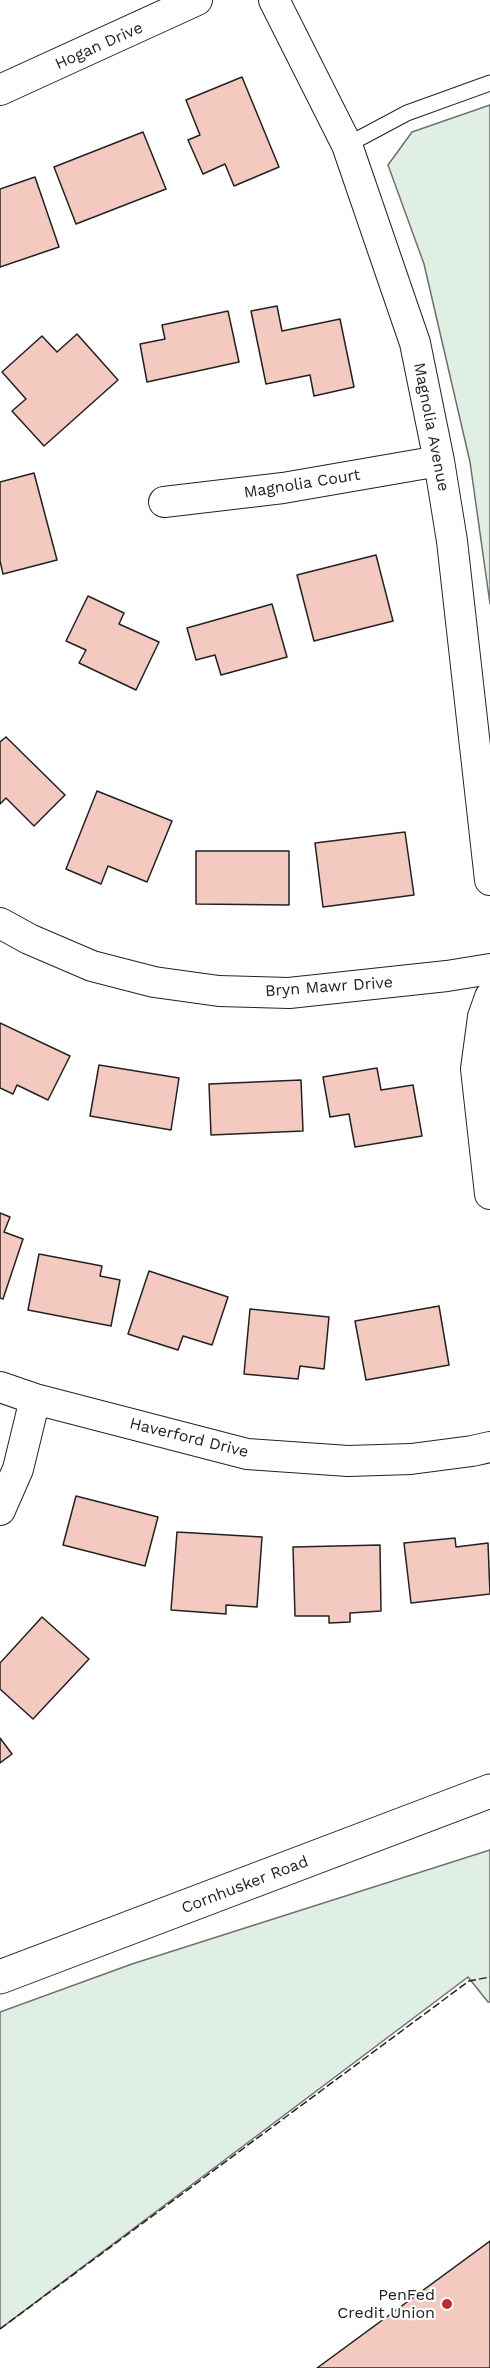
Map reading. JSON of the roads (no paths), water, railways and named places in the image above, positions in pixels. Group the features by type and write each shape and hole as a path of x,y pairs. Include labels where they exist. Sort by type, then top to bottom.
{"main road":[{"name":"Cornhusker Road","path":"0,1977 490,1791"}],"street":[{"name":"Hogan Drive","path":"0,90 197,0"},
{"name":"Magnolia Avenue","path":"274,0 347,145 415,343 439,461 452,541 490,880"},
{"name":"Magnolia Court","path":"164,502 283,488 439,461"},
{"name":"Bryn Mawr Drive","path":"0,923 29,939 92,966 154,982 219,991 289,993 447,976 490,969"},
{"path":"490,997 483,1017 476,1069 490,1194"},
{"name":"Haverford Drive","path":"0,1387 35,1399 247,1454 348,1461 411,1459 490,1447"},
{"path":"0,1510 18,1469 35,1399"}],"lane":[{"path":"347,145 407,113 490,83"}],"place":[{"name":"PenFed Credit Union","path":"447,2304"}]}
